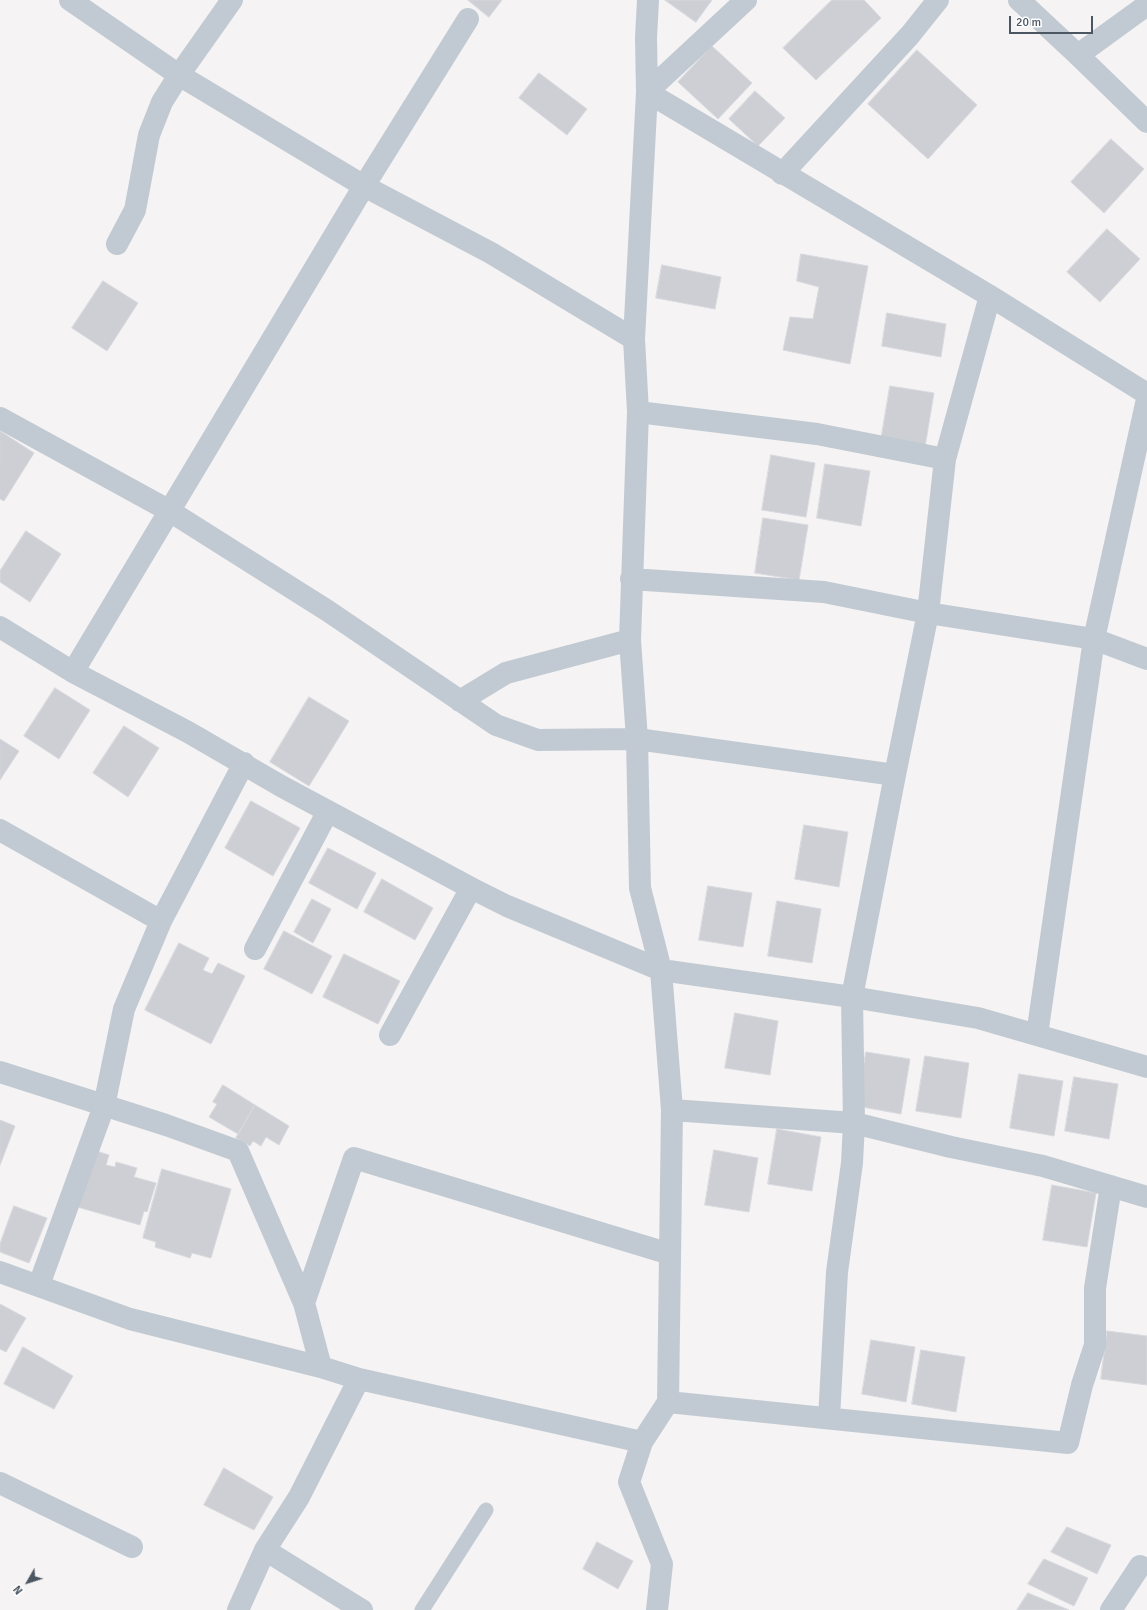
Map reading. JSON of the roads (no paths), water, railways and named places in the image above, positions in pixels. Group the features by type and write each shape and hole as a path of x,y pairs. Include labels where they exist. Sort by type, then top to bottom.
{"street":[{"path":"70,0 179,75 364,186 491,253 634,339"},
{"path":"116,244 135,210 149,135 162,102 179,75 232,0"},
{"path":"648,0 646,38 648,92 634,339 638,412 630,640 637,739 640,888 661,970 672,1110 668,1402 642,1442 629,1482 662,1564 657,1610"},
{"path":"648,92 746,0"},
{"path":"782,174 910,35 938,0"},
{"path":"1019,0 1147,122"},
{"path":"1078,55 1147,5"},
{"path":"73,672 168,510 364,186 468,19"},
{"path":"648,92 782,174 990,296 1147,394"},
{"path":"829,1418 837,1272 852,1163 854,1123 852,997 894,775 928,613 945,459 990,296"},
{"path":"1036,1035 1094,639 1147,399"},
{"path":"638,412 817,434 945,459"},
{"path":"0,418 168,510 328,611 496,725 538,740 637,739 894,775"},
{"path":"631,580 824,592 928,613 1094,639 1147,659"},
{"path":"0,627 73,672 244,763 281,786 506,906 661,970 852,997 978,1018 1147,1067"},
{"path":"460,700 506,673 630,640"},
{"path":"39,1285 104,1106 124,1009 161,922 244,763"},
{"path":"255,949 328,811"},
{"path":"0,830 161,922"},
{"path":"390,1034 472,888"},
{"path":"0,1072 238,1151 304,1303 321,1367"},
{"path":"672,1110 854,1123 951,1147 1043,1166 1147,1197"},
{"path":"304,1303 354,1158 670,1254"},
{"path":"668,1402 1068,1443 1082,1385 1095,1345 1095,1288 1111,1186"},
{"path":"0,1272 130,1319 321,1367 359,1379 642,1442"},
{"path":"238,1610 265,1550 299,1497 359,1379"},
{"path":"0,1483 132,1547"},
{"path":"265,1550 362,1610"},
{"path":"1111,1610 1140,1566"}],"lane":[{"path":"422,1610 486,1510"}]}
